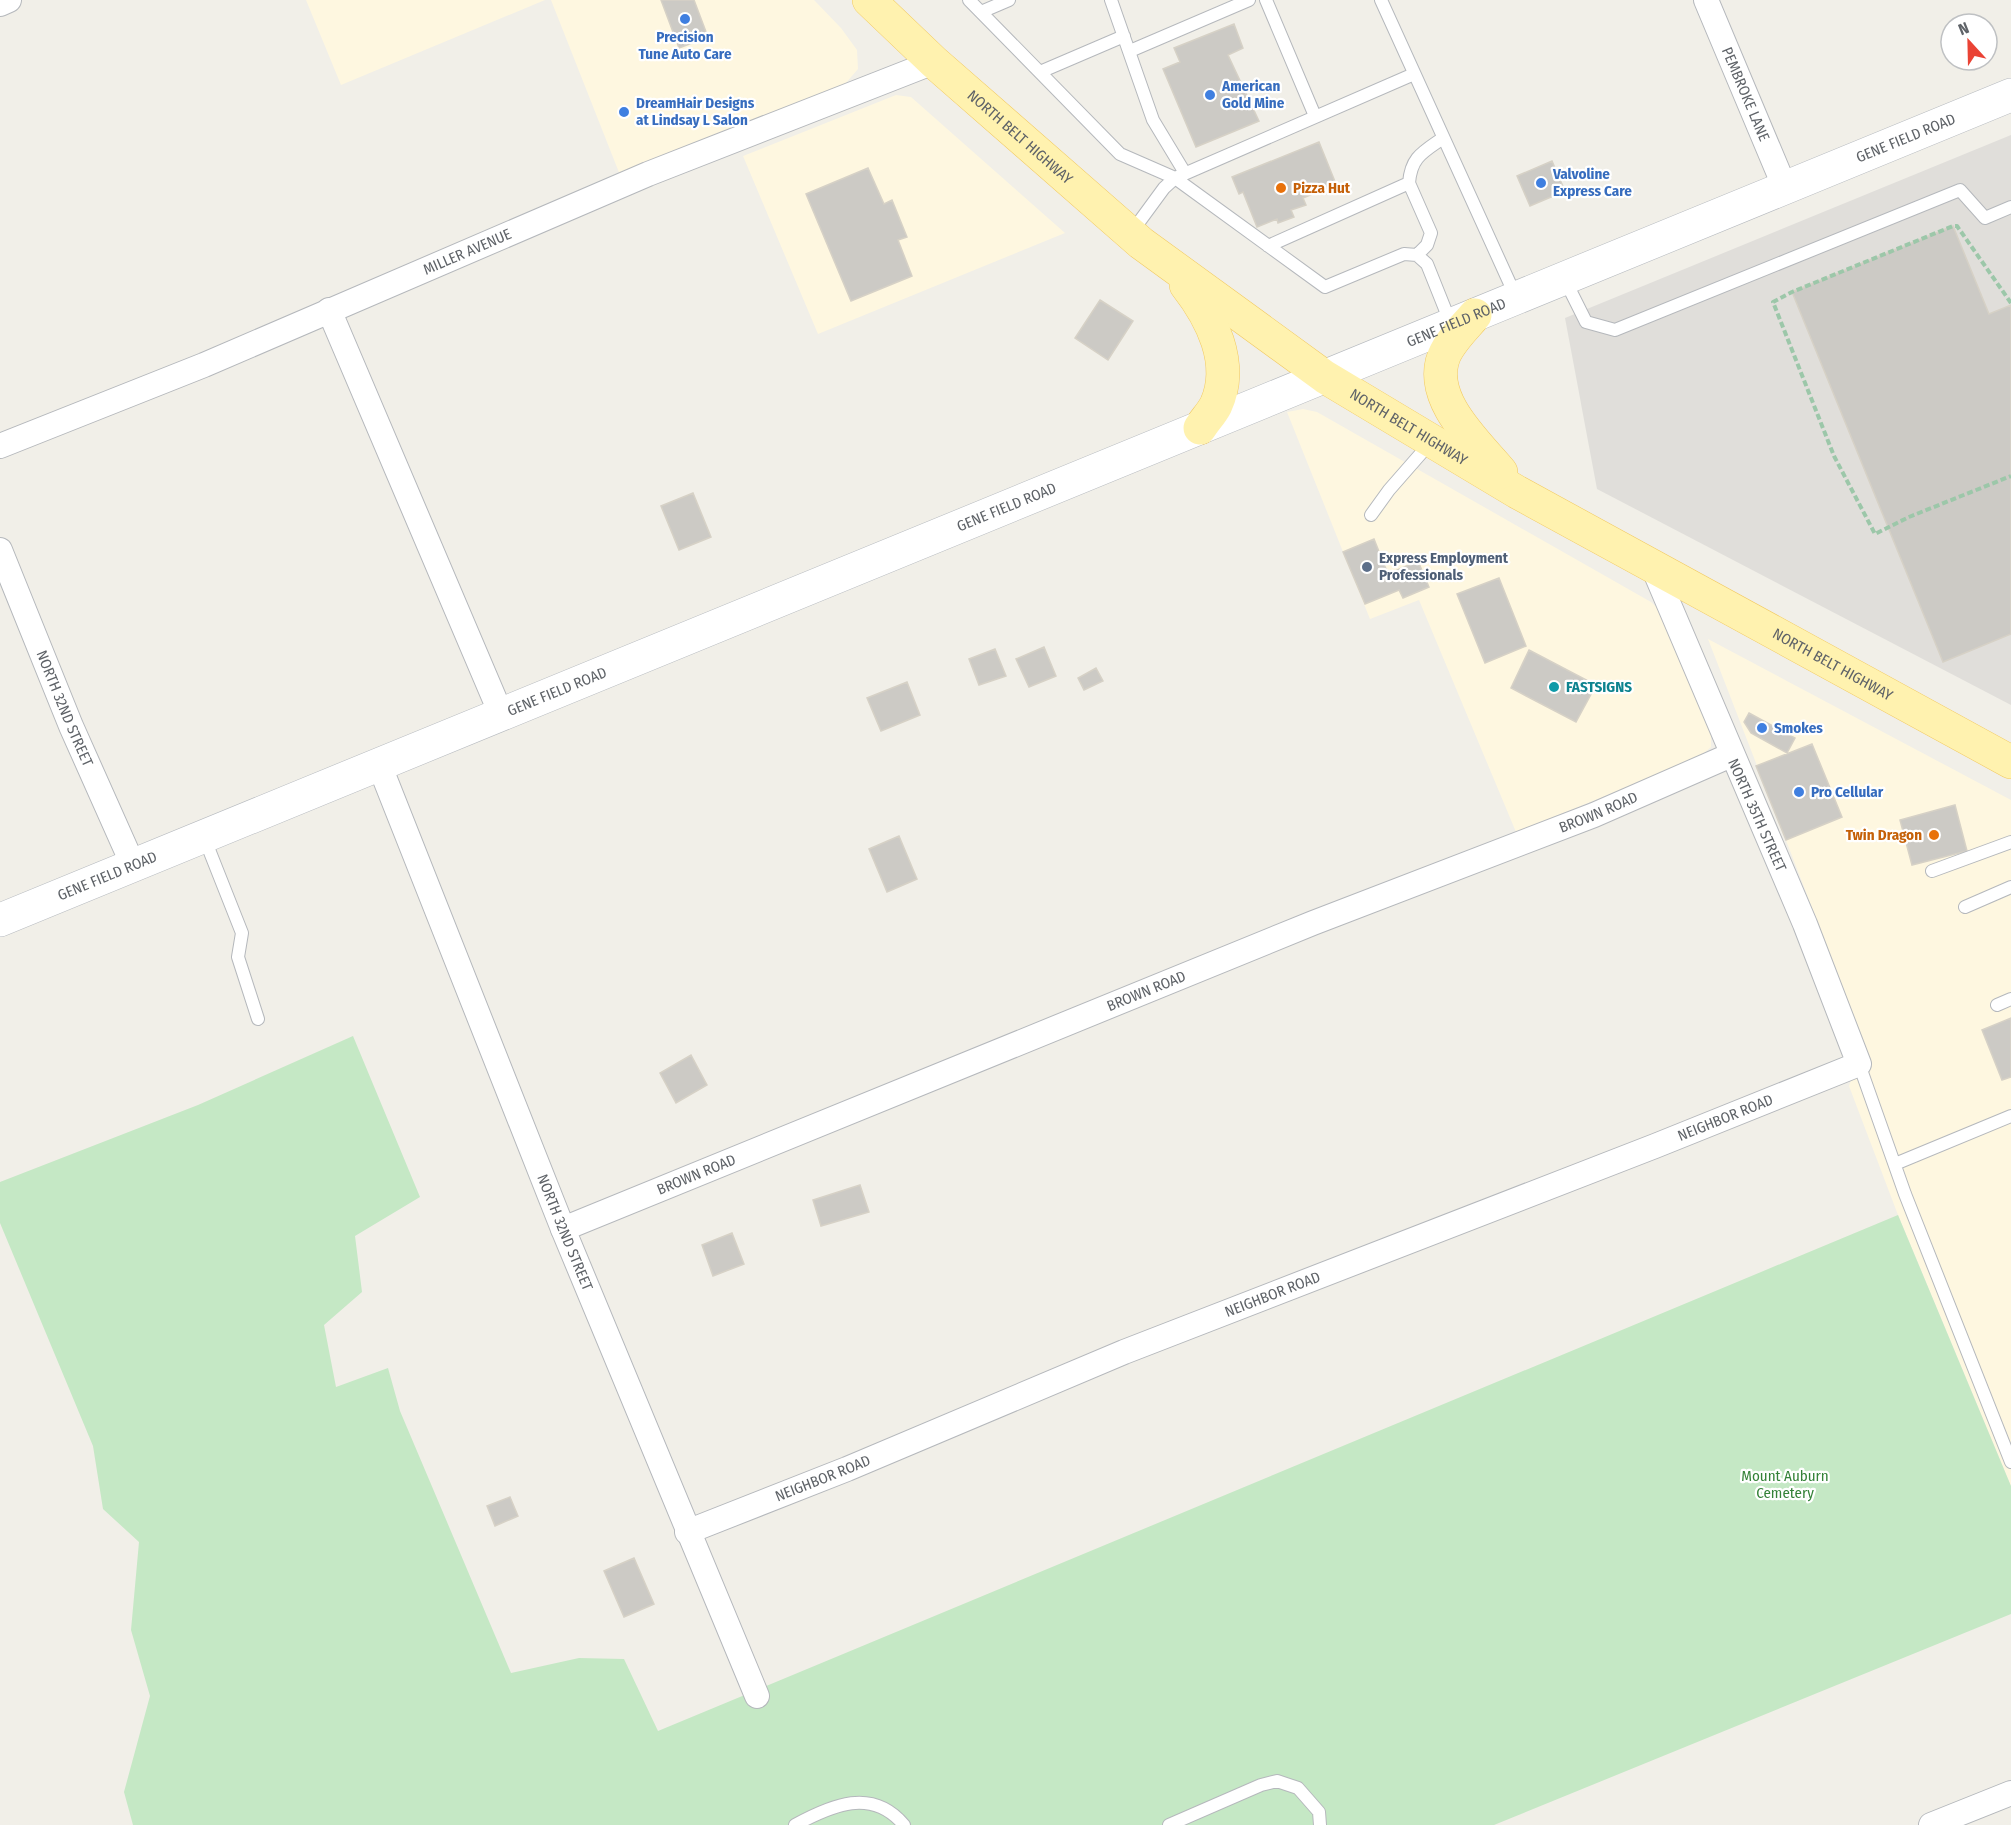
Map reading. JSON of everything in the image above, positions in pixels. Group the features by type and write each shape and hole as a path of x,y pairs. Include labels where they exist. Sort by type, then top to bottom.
{"main road":[{"name":"NORTH BELT HIGHWAY","path":"868,0 933,62 1131,234 1325,377 1517,492 2011,762"},
{"path":"1170,264 1206,311 1222,361 1221,386 1216,405 1200,428"},
{"path":"1463,320 1443,357 1442,382 1450,408 1463,430 1517,492"}],"street":[{"path":"0,4 9,0"},
{"name":"PEMBROKE LANE","path":"1706,0 1785,188"},
{"name":"MILLER AVENUE","path":"0,446 204,364 648,174 933,62"},
{"name":"GENE FIELD ROAD","path":"0,920 2011,96"},
{"path":"329,310 501,714"},
{"name":"NORTH 32ND STREET","path":"0,550 71,726 133,865"},
{"name":"NORTH 35TH STREET","path":"1653,567 1731,755 1805,924 1859,1064"},
{"name":"BROWN ROAD","path":"562,1229 1313,923 1594,815 1731,755"},
{"name":"NORTH 32ND STREET","path":"379,764 562,1229 687,1532 758,1696"},
{"name":"NEIGHBOR ROAD","path":"687,1532 847,1469 1124,1352 1655,1146 1859,1064"},
{"path":"1931,1825 2011,1793"}],"lane":[{"path":"969,0 1120,154 1180,176 1268,246 1325,287 1404,254 1417,255 1427,264 1463,320"},
{"path":"981,12 1009,0"},
{"path":"1111,0 1153,120 1180,176"},
{"path":"1130,51 1249,0"},
{"path":"1266,0 1315,116"},
{"path":"1381,0 1516,298"},
{"path":"1040,72 1124,36"},
{"path":"1131,234 1164,188 1180,176 1414,74"},
{"path":"1417,255 1427,245 1431,233 1409,183 1410,167 1421,154 1443,138"},
{"path":"1268,246 1409,183"},
{"path":"1565,279 1586,322 1615,330 1960,190 1985,218 2011,207"},
{"path":"1371,515 1389,490 1432,441"},
{"path":"204,836 242,933 238,957 258,1019"},
{"path":"1932,871 2011,842"},
{"path":"1965,907 2011,887"},
{"path":"1997,1005 2011,999"},
{"path":"1859,1064 1895,1164 2011,1462"},
{"path":"1895,1164 2011,1116"},
{"path":"1169,1825 1261,1785 1277,1781 1298,1788 1319,1812 1320,1825"},
{"path":"795,1825 835,1807 858,1802 883,1806 904,1825"}],"path":[{"path":"2010,300 1957,226 1953,226 1792,292 1773,302 1834,456 1875,534 1910,516 2011,476"}],"shaded area":[{"path":"306,0 545,0 341,85"},
{"path":"551,0 814,0 841,28 857,50 858,69 845,84 620,175"},
{"path":"896,95 911,97 1065,233 818,334 743,156"},
{"path":"2011,135 2011,705 1597,489 1565,318"},
{"path":"1303,409 1317,412 1651,602 1666,616 1711,732 1711,747 1697,759 1516,832 1419,600 1370,619 1287,412"},
{"path":"1708,639 2011,800 2011,1486 1898,1215 1849,1086 1864,1042"}],"green space":[{"name":"Mount Auburn Cemetery","path":"353,1036 420,1197 355,1236 362,1292 324,1325 336,1387 388,1368 400,1411 511,1673 579,1658 624,1659 658,1731 1898,1215 2011,1486 2011,1614 1494,1825 133,1825 124,1792 150,1696 131,1630 139,1542 103,1509 93,1446 0,1223 0,1182 198,1105"}],"building":[{"name":"Precision Tune Auto Care","path":"661,0 694,0 708,37 679,48"},
{"name":"American Gold Mine","path":"1234,24 1243,48 1228,55 1259,121 1196,147 1163,69 1180,62 1174,48"},
{"name":"Pizza Hut","path":"1319,142 1336,184 1303,198 1306,205 1291,210 1294,217 1278,223 1277,219 1257,227 1243,192 1239,194 1232,177"},
{"name":"Valvoline Express Care","path":"1552,161 1565,191 1530,206 1517,176"},
{"path":"868,168 884,204 892,200 907,237 898,240 912,276 851,301 806,194"},
{"path":"1953,226 1989,314 2011,305 2011,634 1943,662 1792,292"},
{"path":"1100,300 1133,321 1108,360 1075,338"},
{"path":"693,493 711,537 679,550 661,506"},
{"name":"Express Employment Professionals","path":"1374,539 1388,574 1418,561 1429,587 1403,598 1399,590 1365,604 1343,552"},
{"path":"1499,578 1526,646 1485,663 1457,594"},
{"path":"1044,647 1056,676 1029,687 1016,659"},
{"path":"995,649 1006,676 979,685 969,659"},
{"name":"FASTSIGNS","path":"1529,650 1596,685 1576,722 1511,688"},
{"path":"1096,668 1103,681 1084,690 1078,678"},
{"path":"907,682 920,715 881,731 867,698"},
{"name":"Smokes","path":"1749,713 1795,738 1787,753 1751,733 1744,722"},
{"name":"Pro Cellular","path":"1812,744 1842,817 1786,840 1756,766"},
{"name":"Twin Dragon","path":"1955,805 1967,851 1912,865 1900,820"},
{"path":"899,836 917,879 887,892 869,849"},
{"path":"2011,1018 2011,1077 2002,1080 1982,1030"},
{"path":"691,1055 707,1085 676,1103 660,1073"},
{"path":"860,1185 869,1212 821,1226 813,1200"},
{"path":"732,1233 744,1264 713,1276 702,1245"},
{"path":"510,1497 518,1516 495,1526 487,1506"},
{"path":"634,1558 654,1604 624,1617 604,1571"}],"place":[{"name":"Precision Tune Auto Care","path":"685,19"},
{"name":"American Gold Mine","path":"1210,95"},
{"name":"DreamHair Designs at Lindsay L Salon","path":"624,112"},
{"name":"Valvoline Express Care","path":"1541,183"},
{"name":"Pizza Hut","path":"1281,188"},
{"name":"Express Employment Professionals","path":"1367,567"},
{"name":"FASTSIGNS","path":"1554,687"},
{"name":"Smokes","path":"1762,728"},
{"name":"Pro Cellular","path":"1799,792"},
{"name":"Twin Dragon","path":"1934,835"}]}
